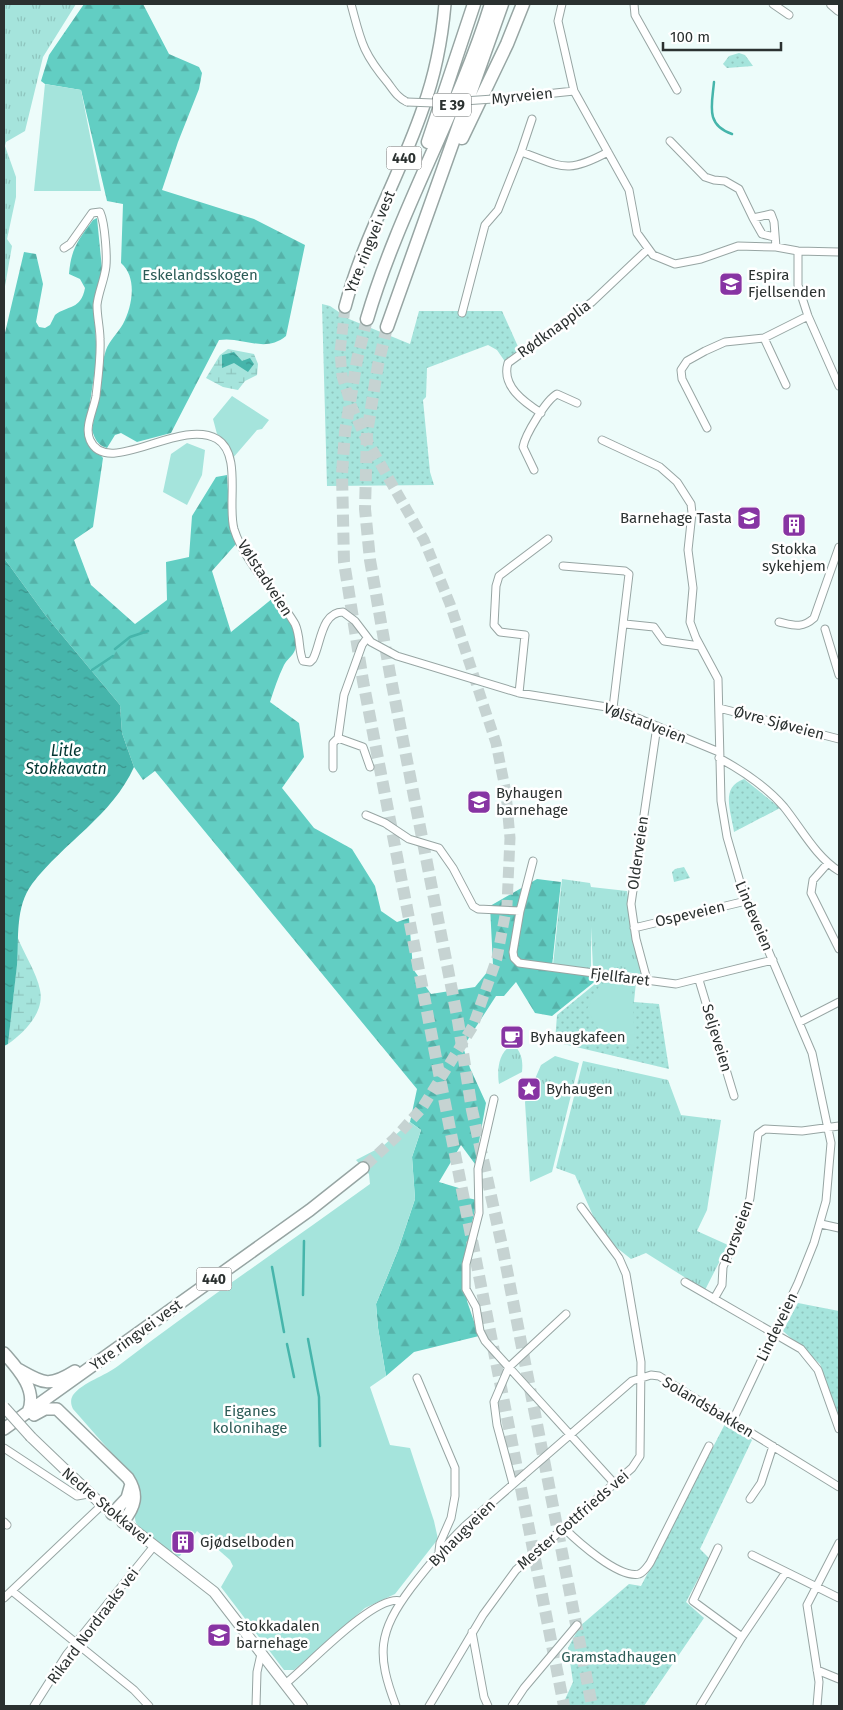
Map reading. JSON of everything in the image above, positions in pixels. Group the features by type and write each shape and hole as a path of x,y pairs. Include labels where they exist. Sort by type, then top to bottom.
{"highway":[{"name":"E 39","path":"409,204 410,186 433,128 474,4"},
{"name":"E 39","path":"367,319 385,264 460,85 491,4"},
{"name":"E 39","path":"388,327 502,4"},
{"name":"E 39","path":"437,186 446,178 523,4"}],"main road":[{"name":"Ytre ringvei vest","path":"345,308 361,257 423,109 440,46 445,4"},
{"path":"832,4 839,10"},
{"name":"Ytre ringvei vest","path":"6,1428 310,1210 363,1168"},
{"name":"440","path":"18,1369 32,1379 53,1382 67,1376 108,1348 124,1343"},
{"name":"440","path":"4,1353 18,1369 31,1393 31,1403 28,1412"},
{"name":"440","path":"63,1387 63,1404 67,1412 130,1482"},
{"name":"Nedre Stokkavei","path":"4,1407 31,1438 88,1494 214,1592 302,1706"},
{"name":"440","path":"6,1428 46,1409 57,1409 105,1453"},
{"path":"112,1514 127,1498 130,1482"},
{"path":"123,1522 135,1499 130,1482"}],"street":[{"name":"Myrveien","path":"351,4 367,57 398,96 407,102 434,103 574,91"},
{"path":"562,4 558,21 574,91 629,190 637,233 648,249 662,260 675,264 701,259 738,246 776,247 798,252 839,252"},
{"path":"634,4 638,20 677,90"},
{"path":"773,4 789,14"},
{"path":"462,313 485,225 498,210 532,119"},
{"path":"670,141 705,177 714,180 725,180 739,189 762,234 774,237"},
{"path":"520,152 562,166 584,165 608,152"},
{"name":"Vølstadveien","path":"64,248 70,244 92,213 100,212 106,264 97,306 100,344 96,395 88,430 93,445 103,453 116,454 186,434 202,434 217,439 226,447 230,456 234,528 245,550 295,624 300,637 303,661 310,662 313,659 325,624 337,612 347,613 367,638 386,651 407,660 519,693 613,708 719,755 757,781 775,797 828,863 839,871"},
{"path":"754,218 771,214 774,222 776,247"},
{"name":"Rødknapplia","path":"541,414 522,400 510,386 505,372 508,364 592,302 648,249"},
{"path":"798,252 798,285 808,316 839,386"},
{"path":"707,428 682,378 681,370 687,361 725,342 764,338 808,316"},
{"path":"764,338 786,385"},
{"path":"534,470 523,447 541,414 551,399 558,394 577,403"},
{"name":"Lindeveien","path":"602,440 660,467 677,482 691,504 692,513 688,550 693,588 690,622 700,646 718,678 721,801 727,837 746,901 800,1022 816,1067 828,1128 831,1161 821,1224 807,1264 733,1420"},
{"path":"519,693 525,635 504,633 494,625 496,586 502,573 548,539"},
{"path":"779,622 799,626 807,624 814,618 839,547"},
{"path":"564,566 628,573 624,624 613,708"},
{"path":"624,624 654,627 664,641 700,646"},
{"path":"826,629 839,675"},
{"path":"333,768 333,743 338,738 348,681 362,645 367,638"},
{"name":"Øvre Sjøveien","path":"719,708 839,739"},
{"name":"Olderveien","path":"647,980 634,928 632,894 657,726"},
{"path":"338,738 363,747 370,767"},
{"path":"366,815 386,823 404,836 439,848 446,855 473,906 478,910 520,911"},
{"name":"Fjellfaret","path":"533,860 520,911 513,952 514,958 519,963 676,984 699,980 773,960"},
{"path":"828,863 813,880 811,893 839,949"},
{"name":"Ospeveien","path":"634,928 746,901"},
{"name":"Seljeveien","path":"699,980 734,1096"},
{"path":"800,1022 839,1002"},
{"path":"494,1099 478,1169 479,1213 467,1260 466,1284 476,1307 481,1335 614,1483"},
{"path":"828,1128 839,1126"},
{"name":"Porsveien","path":"714,1299 722,1285 723,1268 745,1217 750,1198 758,1134 764,1129 802,1130 828,1128"},
{"name":"Mester Gottfrieds vei","path":"429,1706 472,1632 516,1570 632,1468 640,1456 641,1362 623,1265 582,1207"},
{"path":"821,1224 839,1228"},
{"path":"685,1282 775,1332 801,1349 818,1370 839,1429"},
{"path":"513,1484 510,1480 497,1425 494,1402 510,1367 566,1314"},
{"name":"Solandsbakken","path":"641,1377 659,1376 839,1486"},
{"name":"Byhaugveien","path":"396,1706 385,1676 384,1644 389,1620 401,1600 439,1551 625,1386 641,1377"},
{"path":"417,1378 455,1468 455,1496 451,1518 443,1534 439,1551"},
{"path":"564,1528 579,1543 606,1562 629,1573 638,1574 650,1563 709,1446"},
{"path":"750,1499 761,1483 773,1446"},
{"path":"4,1448 77,1496 88,1494"},
{"path":"4,1598 102,1505"},
{"path":"817,1706 817,1670 807,1605 839,1543"},
{"name":"Rikard Nordraaks vei","path":"34,1706 76,1643 154,1546"},
{"path":"718,1548 694,1597 697,1606 742,1637"},
{"path":"752,1555 839,1598"},
{"path":"700,1706 742,1637 786,1572"},
{"path":"12,1590 134,1690 149,1706"},
{"path":"285,1684 362,1615 388,1601 401,1600"},
{"path":"512,1706 578,1625"},
{"path":"472,1632 485,1701 488,1706"},
{"path":"256,1706 257,1672 261,1654"},
{"path":"817,1670 839,1679"}],"green space":[{"path":"4,4 76,4 43,57 25,131 6,142 5,146 16,177 16,197 7,239 12,246 4,292"},
{"name":"Eskelandsskogen","path":"84,4 143,4 169,54 199,67 202,73 199,89 162,190 254,219 305,245 286,336 270,344 228,339 219,340 171,433 137,442 121,433 115,435 107,448 97,441 92,430 101,369 106,350 123,324 131,301 130,276 121,263 123,204 107,201 81,90 45,84 41,81 49,55"},
{"path":"739,53 745,55 753,66 727,68 723,64 729,56"},
{"path":"45,84 81,90 101,191 34,191"},
{"path":"97,218 102,269 94,311 97,356 85,436 103,458 93,527 74,540 91,585 135,624 167,600 166,562 189,557 192,516 216,477 227,475 230,522 236,544 212,571 231,632 273,598 290,622 296,637 295,650 284,665 270,702 299,723 304,757 282,788 314,828 352,849 375,886 381,911 397,922 409,918 413,969 431,994 475,987 493,965 490,906 537,879 561,882 552,966 598,979 552,1016 535,1013 516,982 504,996 496,996 463,1047 470,1068 486,1103 475,1164 461,1145 439,1182 462,1189 468,1198 477,1200 464,1259 467,1301 479,1336 414,1352 386,1376 376,1304 398,1250 415,1199 412,1157 421,1130 410,1122 417,1089 155,771 143,780 134,767 122,733 120,705 46,616 4,558 4,337 24,252 36,254 43,284 36,322 39,327 45,328 50,325 55,315 77,304 83,295 85,288 80,279 69,274 70,265 79,239 93,220"},
{"path":"322,304 330,306 349,319 410,344 419,311 502,311 520,351 506,363 497,350 488,345 427,368 426,397 423,400 430,472 434,485 327,486"},
{"path":"228,349 254,354 258,364 257,375 245,381 238,390 223,387 206,378 220,355"},
{"path":"232,396 269,420 262,429 257,430 232,459 227,442 217,434 213,419"},
{"path":"187,443 205,450 202,475 187,505 163,492 171,454"},
{"path":"744,779 780,808 734,832 729,794 737,783"},
{"path":"684,867 690,878 674,882 672,872 675,869"},
{"path":"562,879 590,883 591,887 627,891 641,974 593,968 591,927 591,971 553,965"},
{"path":"17,936 36,977 41,998 32,1021 8,1044 17,963"},
{"path":"600,980 636,982 634,1002 659,1004 669,1069 555,1042 557,1015"},
{"path":"600,985 632,985 635,1046 604,1039 587,1009"},
{"path":"512,1046 516,1047 521,1056 522,1072 499,1084 499,1062 504,1052"},
{"path":"555,1056 579,1063 552,1172 530,1182 525,1102 541,1065"},
{"path":"583,1061 668,1080 681,1115 721,1120 707,1210 697,1231 728,1245 705,1290 646,1253 631,1259 602,1236 575,1175 556,1168"},
{"name":"Eiganes kolonihage","path":"410,1122 421,1130 412,1157 415,1199 398,1250 376,1304 386,1376 370,1387 390,1445 410,1448 438,1539 395,1594 365,1608 294,1670 284,1670 221,1587 233,1566 230,1560 197,1531 180,1556 176,1557 151,1540 136,1523 135,1512 139,1498 138,1483 73,1409 71,1399 82,1386 113,1370 370,1184 369,1174 356,1160 383,1146"},
{"path":"798,1303 839,1311 839,1421 820,1364 783,1331"},
{"name":"Gramstadhaugen","path":"726,1422 752,1440 700,1549 709,1558 686,1602 704,1618 644,1706 562,1706 573,1682 568,1648 580,1626 629,1584 641,1586"}],"water":[{"path":"234,352 242,361 250,358 254,364 248,372 234,363 222,368 222,355"},
{"name":"Litle Stokkavatn","path":"4,558 46,616 120,705 122,733 134,767 125,784 113,800 45,869 27,893 20,913 17,965 8,1044 4,1046"}],"waterway":[{"path":"714,82 712,106 714,120 723,130 732,134"},
{"path":"115,649 130,637 148,631"},
{"path":"92,670 113,656"},
{"path":"303,1295 304,1241"},
{"path":"272,1267 284,1332"},
{"path":"308,1339 319,1397 320,1446"},
{"path":"287,1344 294,1377"}],"tunnel":[{"path":"345,307 340,352 342,376 351,405 365,437 424,540 450,604 496,743 506,793 510,838 507,905 497,958 473,1026 422,1108 395,1138 363,1168"},
{"path":"367,319 357,360 345,432 342,474 344,562 363,681 564,1706"},
{"path":"387,327 378,365 367,433 365,509 370,560 390,674 458,1021 472,1110 503,1250 592,1706"}],"place":[{"name":"Espira Fjellsenden","path":"731,284"},
{"name":"Barnehage Tasta","path":"749,518"},
{"name":"Stokka sykehjem","path":"794,525"},
{"name":"Byhaugen barnehage","path":"479,802"},
{"name":"Byhaugkafeen","path":"512,1037"},
{"name":"Byhaugen","path":"529,1089"},
{"name":"Gjødselboden","path":"183,1542"},
{"name":"Stokkadalen barnehage","path":"219,1635"}]}
